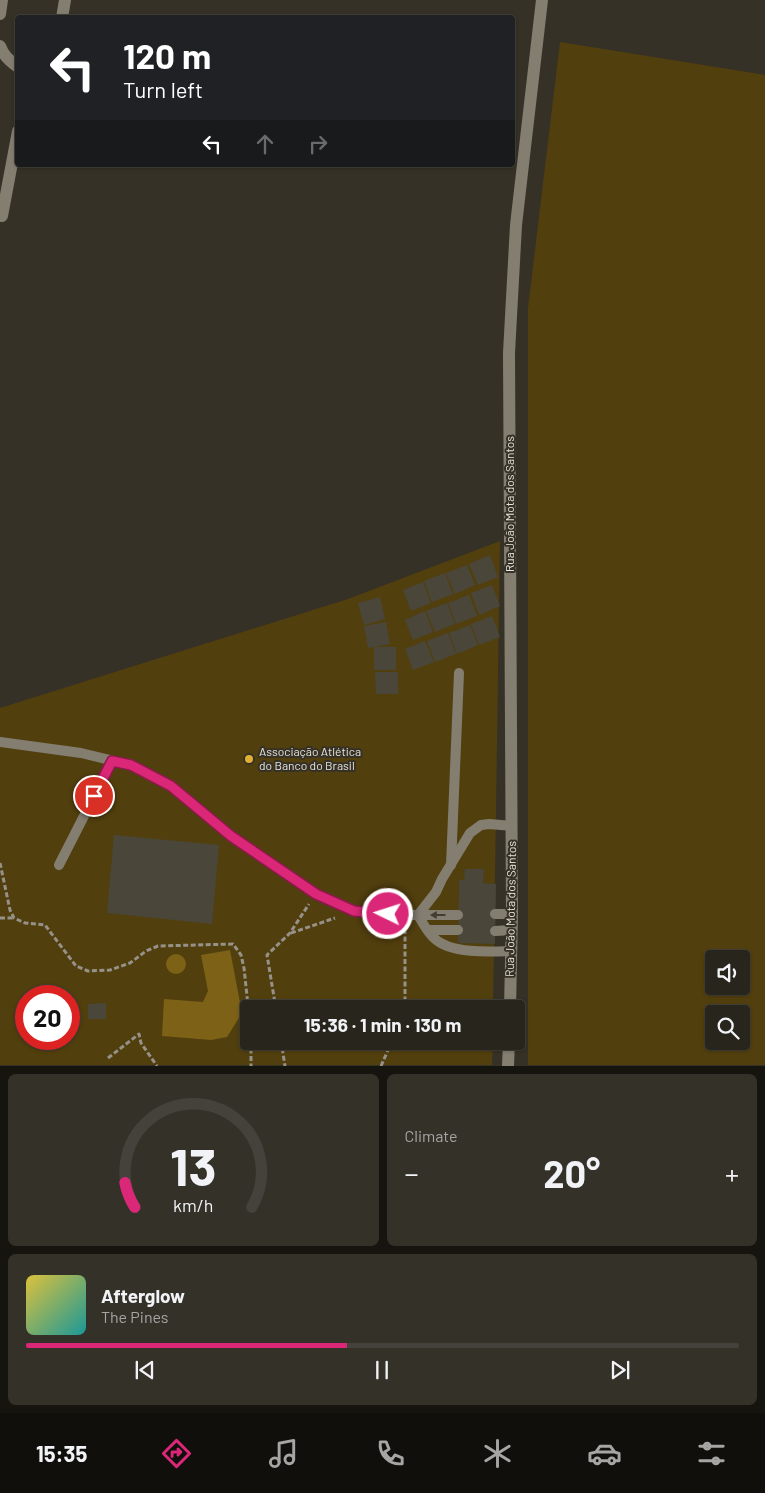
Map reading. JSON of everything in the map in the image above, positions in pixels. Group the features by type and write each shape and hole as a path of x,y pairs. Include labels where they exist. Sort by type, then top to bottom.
{"street":[{"path":"0,14 2,0"},
{"path":"62,15 65,0"},
{"name":"Rua João Mota dos Santos","path":"510,1000 512,826 509,353 516,225 542,0"},
{"path":"0,46 2,52 15,65"},
{"path":"2,216 15,148"},
{"path":"508,1066 509,1050"}],"lane":[{"path":"451,865 459,674"},
{"path":"0,742 81,753 131,765 171,786 231,836 316,894 354,911 405,915 458,915"},
{"path":"60,865 112,761"},
{"path":"418,915 436,892 470,833 481,825 512,826"},
{"path":"496,914 512,914"},
{"path":"418,915 435,940 455,948 471,952 511,951"},
{"path":"428,930 458,930"},
{"path":"495,931 512,930"}],"path":[{"path":"0,863 10,910 14,918"},
{"path":"275,1000 268,955 290,933 316,894"},
{"path":"290,933 354,911"},
{"path":"405,915 406,1000"},
{"path":"0,918 14,918 45,925 76,966 88,971 110,970 130,963 146,951 158,946 234,944 241,955 247,1000"},
{"path":"108,1058 139,1034 141,1043 157,1066"},
{"path":"251,1050 251,1066"},
{"path":"283,1050 285,1066"},
{"path":"381,1066 388,1050"}],"shaded area":[{"path":"560,42 765,75 765,1065 528,1065 528,308"},
{"name":"Associação Atlética do Banco do Brasil","path":"500,541 493,1000 240,1000 240,1050 493,1050 492,1065 0,1065 0,708 348,599"},
{"path":"230,950 240,1002 240,1016 227,1037 211,1040 162,1036 164,999 203,1002 208,991 201,955"},
{"path":"176,954 183,957 186,964 183,971 176,974 169,971 166,964 169,957"}],"building":[{"path":"490,555 498,577 478,585 469,564"},
{"path":"467,565 475,585 455,594 446,573"},
{"path":"445,573 453,594 432,602 424,581"},
{"path":"423,582 431,603 411,611 403,590"},
{"path":"492,585 500,606 479,615 471,593"},
{"path":"469,595 477,616 456,624 448,603"},
{"path":"380,597 385,619 364,625 358,603"},
{"path":"447,603 455,624 435,632 426,611"},
{"path":"425,611 433,632 413,640 405,620"},
{"path":"492,616 500,637 479,645 471,624"},
{"path":"386,622 390,644 368,648 364,626"},
{"path":"470,625 478,645 457,654 449,633"},
{"path":"448,633 456,654 435,662 427,641"},
{"path":"425,641 434,662 413,670 405,649"},
{"path":"374,647 396,647 396,670 374,670"},
{"path":"375,672 398,672 398,694 376,694"},
{"path":"114,835 219,845 212,924 107,913"},
{"path":"465,869 484,869 483,883 496,884 495,944 458,943 459,880 464,880"},
{"path":"106,1003 106,1019 88,1019 88,1004"}],"place":[{"name":"Associação Atlética do Banco do Brasil","path":"249,759"}],"route":[{"path":"94,796 112,761 131,765 171,786 231,836 316,894 354,911 388,914"}]}
